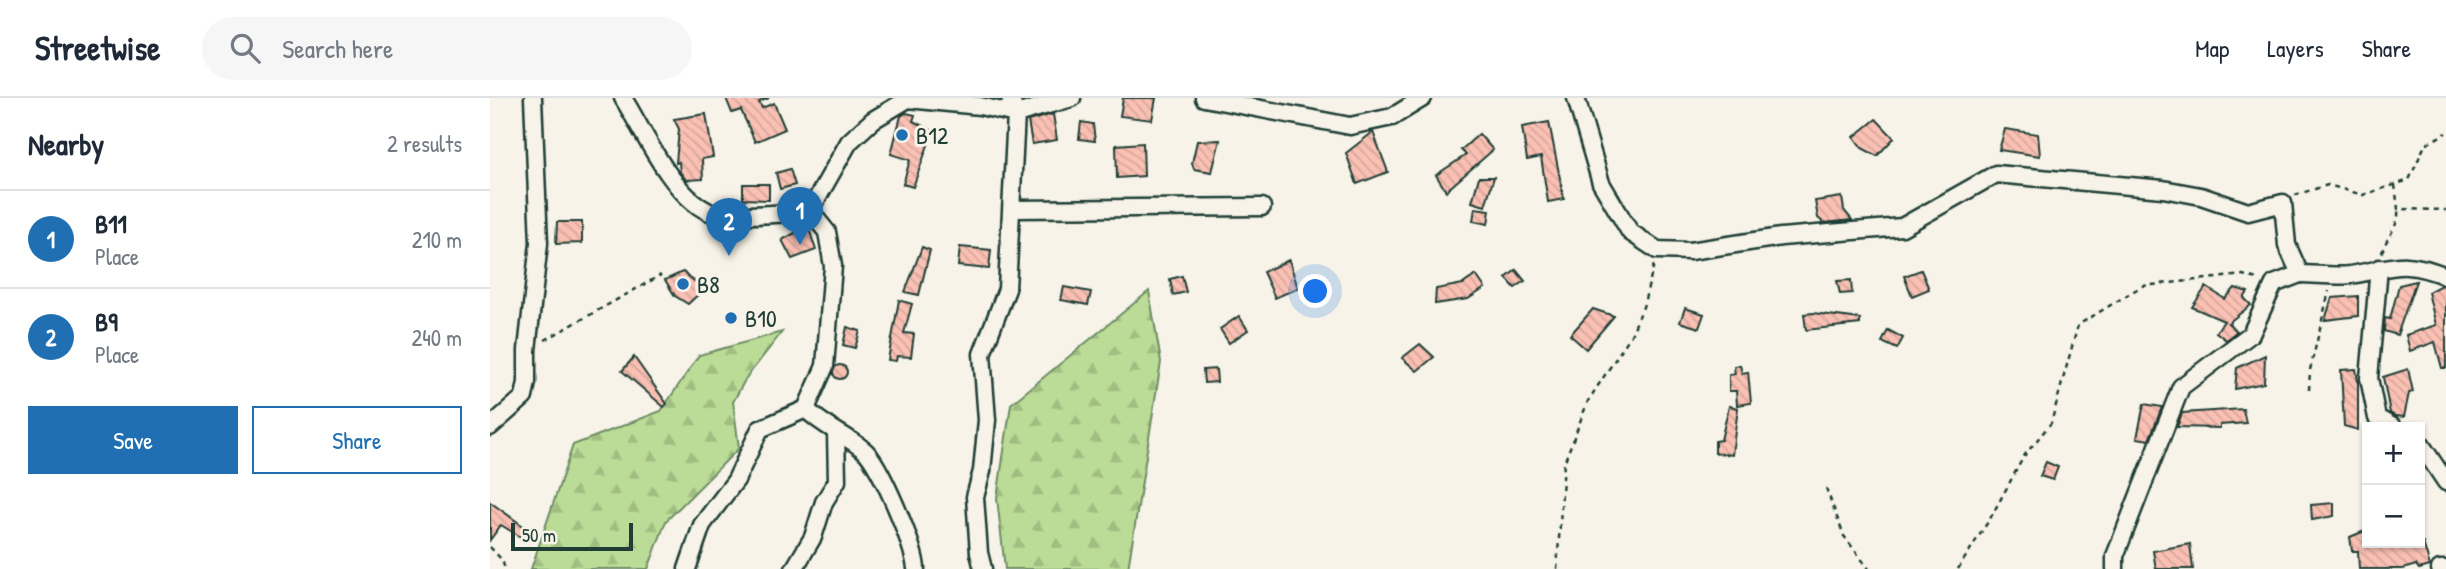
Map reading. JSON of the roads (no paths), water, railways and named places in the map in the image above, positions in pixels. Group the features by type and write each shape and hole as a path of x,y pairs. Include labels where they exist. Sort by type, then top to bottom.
{"street":[{"path":"490,427 524,397 527,382 527,350 538,243 533,98"},
{"path":"623,98 680,190 708,212 733,215 810,211"},
{"path":"983,569 979,553 975,498 982,471 986,420 982,354 1007,289 1016,114 1010,98"},
{"path":"810,211 849,142 873,120 908,99 980,106 1016,114 1072,98"},
{"path":"1204,98 1296,113 1350,126 1392,117 1423,98"},
{"path":"1576,98 1601,183 1630,232 1657,250 1690,251 1781,237 1902,227 1996,174 2163,189 2201,196 2248,212 2283,203 2287,244 2300,274"},
{"path":"1012,209 1262,207"},
{"path":"687,569 702,525 736,480 760,429 806,409 825,366 833,266 827,232 810,211"},
{"path":"2115,569 2115,556 2181,387 2251,334 2274,284 2300,274 2348,275 2400,264 2423,266 2446,276"},
{"path":"2379,268 2369,378 2377,418 2384,422"},
{"path":"806,409 817,421 866,452 880,471 905,531 916,569"},
{"path":"794,569 813,537 824,502 837,481 836,432"},
{"path":"2425,450 2446,482"}],"place":[{"name":"B12","path":"902,135"},
{"name":"B11","path":"800,245"},
{"name":"B9","path":"729,256"},
{"name":"B8","path":"683,284"},
{"name":"B10","path":"731,318"}]}
